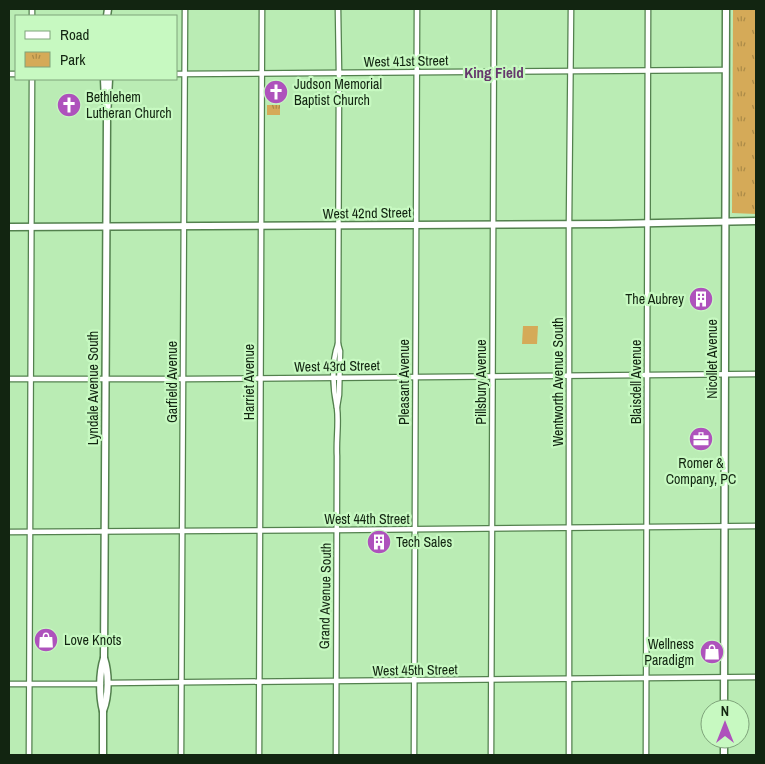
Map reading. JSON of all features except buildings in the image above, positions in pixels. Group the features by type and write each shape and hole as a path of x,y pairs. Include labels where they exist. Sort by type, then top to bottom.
{"main road":[{"name":"Nicollet Avenue","path":"724,699 726,9"},
{"name":"Lyndale Avenue South","path":"104,80 107,118"},
{"name":"Lyndale Avenue South","path":"103,755 103,711 105,705 101,666 104,658 106,228 109,80"},
{"name":"West 42nd Street","path":"9,227 569,225 756,221"}],"street":[{"name":"Garfield Avenue","path":"181,755 185,9"},
{"name":"Harriet Avenue","path":"259,755 262,9"},
{"name":"Grand Avenue South","path":"336,755 337,408 339,394 337,378 338,9"},
{"name":"Pleasant Avenue","path":"414,755 417,9"},
{"name":"Pillsbury Avenue","path":"491,755 494,9"},
{"name":"Wentworth Avenue South","path":"569,755 571,9"},
{"name":"Blaisdell Avenue","path":"646,755 648,9"},
{"name":"West 41st Street","path":"178,74 725,70"},
{"path":"29,755 32,80"},
{"name":"West 43rd Street","path":"9,379 756,374"},
{"name":"West 44th Street","path":"9,532 756,526"},
{"name":"West 45th Street","path":"9,684 756,677"}],"green space":[{"path":"733,9 756,9 756,214 732,213"},
{"path":"267,105 280,105 280,115 267,115"},
{"path":"523,326 538,326 537,344 522,344"}],"place":[{"name":"Judson Memorial Baptist Church","path":"276,92"},
{"name":"Bethlehem Lutheran Church","path":"69,105"},
{"name":"The Aubrey","path":"701,299"},
{"name":"Romer & Company, PC","path":"701,439"},
{"name":"Tech Sales","path":"379,542"},
{"name":"Love Knots","path":"46,640"},
{"name":"Wellness Paradigm","path":"712,652"}],"district":[{"name":"King Field","path":"494,72"}]}
